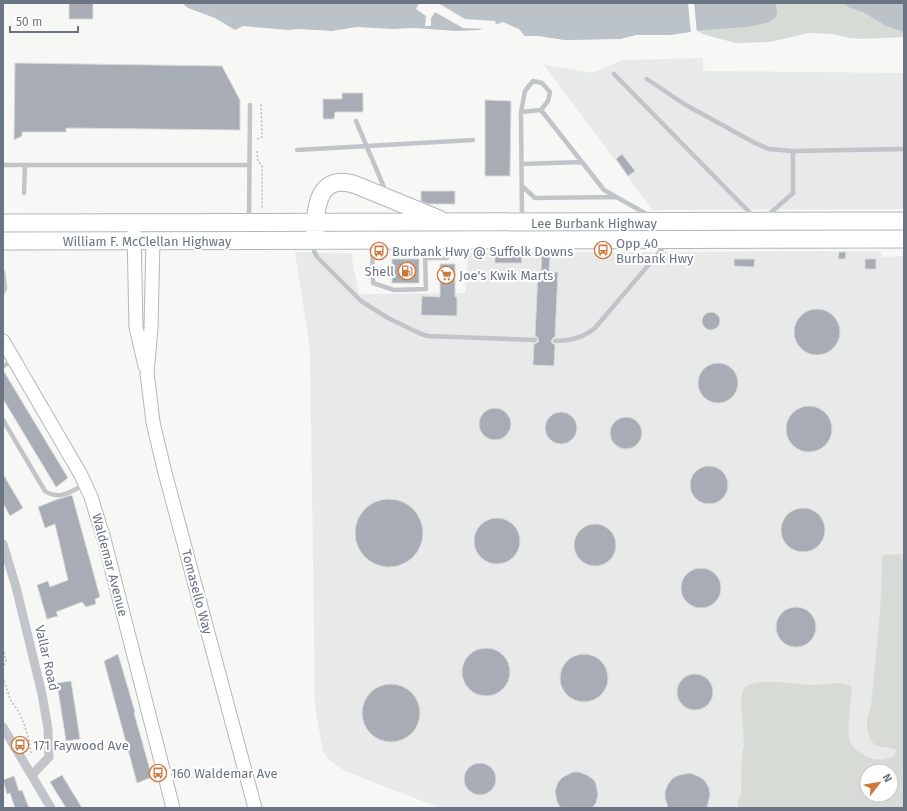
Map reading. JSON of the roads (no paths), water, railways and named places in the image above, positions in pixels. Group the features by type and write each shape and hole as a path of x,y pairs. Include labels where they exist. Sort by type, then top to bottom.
{"highway":[{"path":"314,240 316,209 320,198 326,189 335,183 344,182 352,184 446,222"},
{"name":"Lee Burbank Highway","path":"285,223 904,221"},
{"name":"William F. McClellan Highway","path":"3,223 285,223"},
{"name":"Lee Burbank Highway","path":"290,240 904,239"},
{"name":"William F. McClellan Highway","path":"3,241 290,240"}],"street":[{"name":"Tomasello Way","path":"134,223 136,327 147,373 151,409 159,451 255,808"},
{"name":"Tomasello Way","path":"147,373 151,328 153,241"},
{"name":"Waldemar Avenue","path":"3,341 9,363 73,459 86,485 95,509 104,538 173,808"},
{"name":"Vallar Road","path":"3,544 23,614 42,694 48,729 49,757 32,775"},
{"path":"3,727 51,808"}],"lane":[{"path":"614,74 760,222 793,193 793,151"},
{"path":"647,78 684,104 755,143 769,149 793,151 904,149"},
{"path":"521,112 541,110 548,101 550,92 542,83 533,81 525,91 521,112 522,223"},
{"path":"248,223 250,105"},
{"path":"541,110 604,190 661,222"},
{"path":"356,121 389,199"},
{"path":"297,150 473,140"},
{"path":"522,164 582,162"},
{"path":"3,166 249,165"},
{"path":"24,193 25,166"},
{"path":"522,186 535,198 617,197"},
{"path":"314,240 314,251 317,257 359,299 381,314 421,334 428,336 534,340"},
{"path":"372,240 373,283 394,290 426,289 425,258 447,258 447,240"},
{"path":"555,341 570,340 581,337 595,328 670,240"},
{"path":"3,272 5,288 3,292"},
{"path":"3,420 47,493 61,496 86,485"}],"place":[{"name":"Opp 40 Burbank Hwy","path":"603,250"},
{"name":"Burbank Hwy @ Suffolk Downs","path":"379,251"},
{"name":"Shell","path":"407,271"},
{"name":"Joe's Kwik Marts","path":"446,275"},
{"name":"171 Faywood Ave","path":"20,745"},
{"name":"160 Waldemar Ave","path":"158,773"}]}
